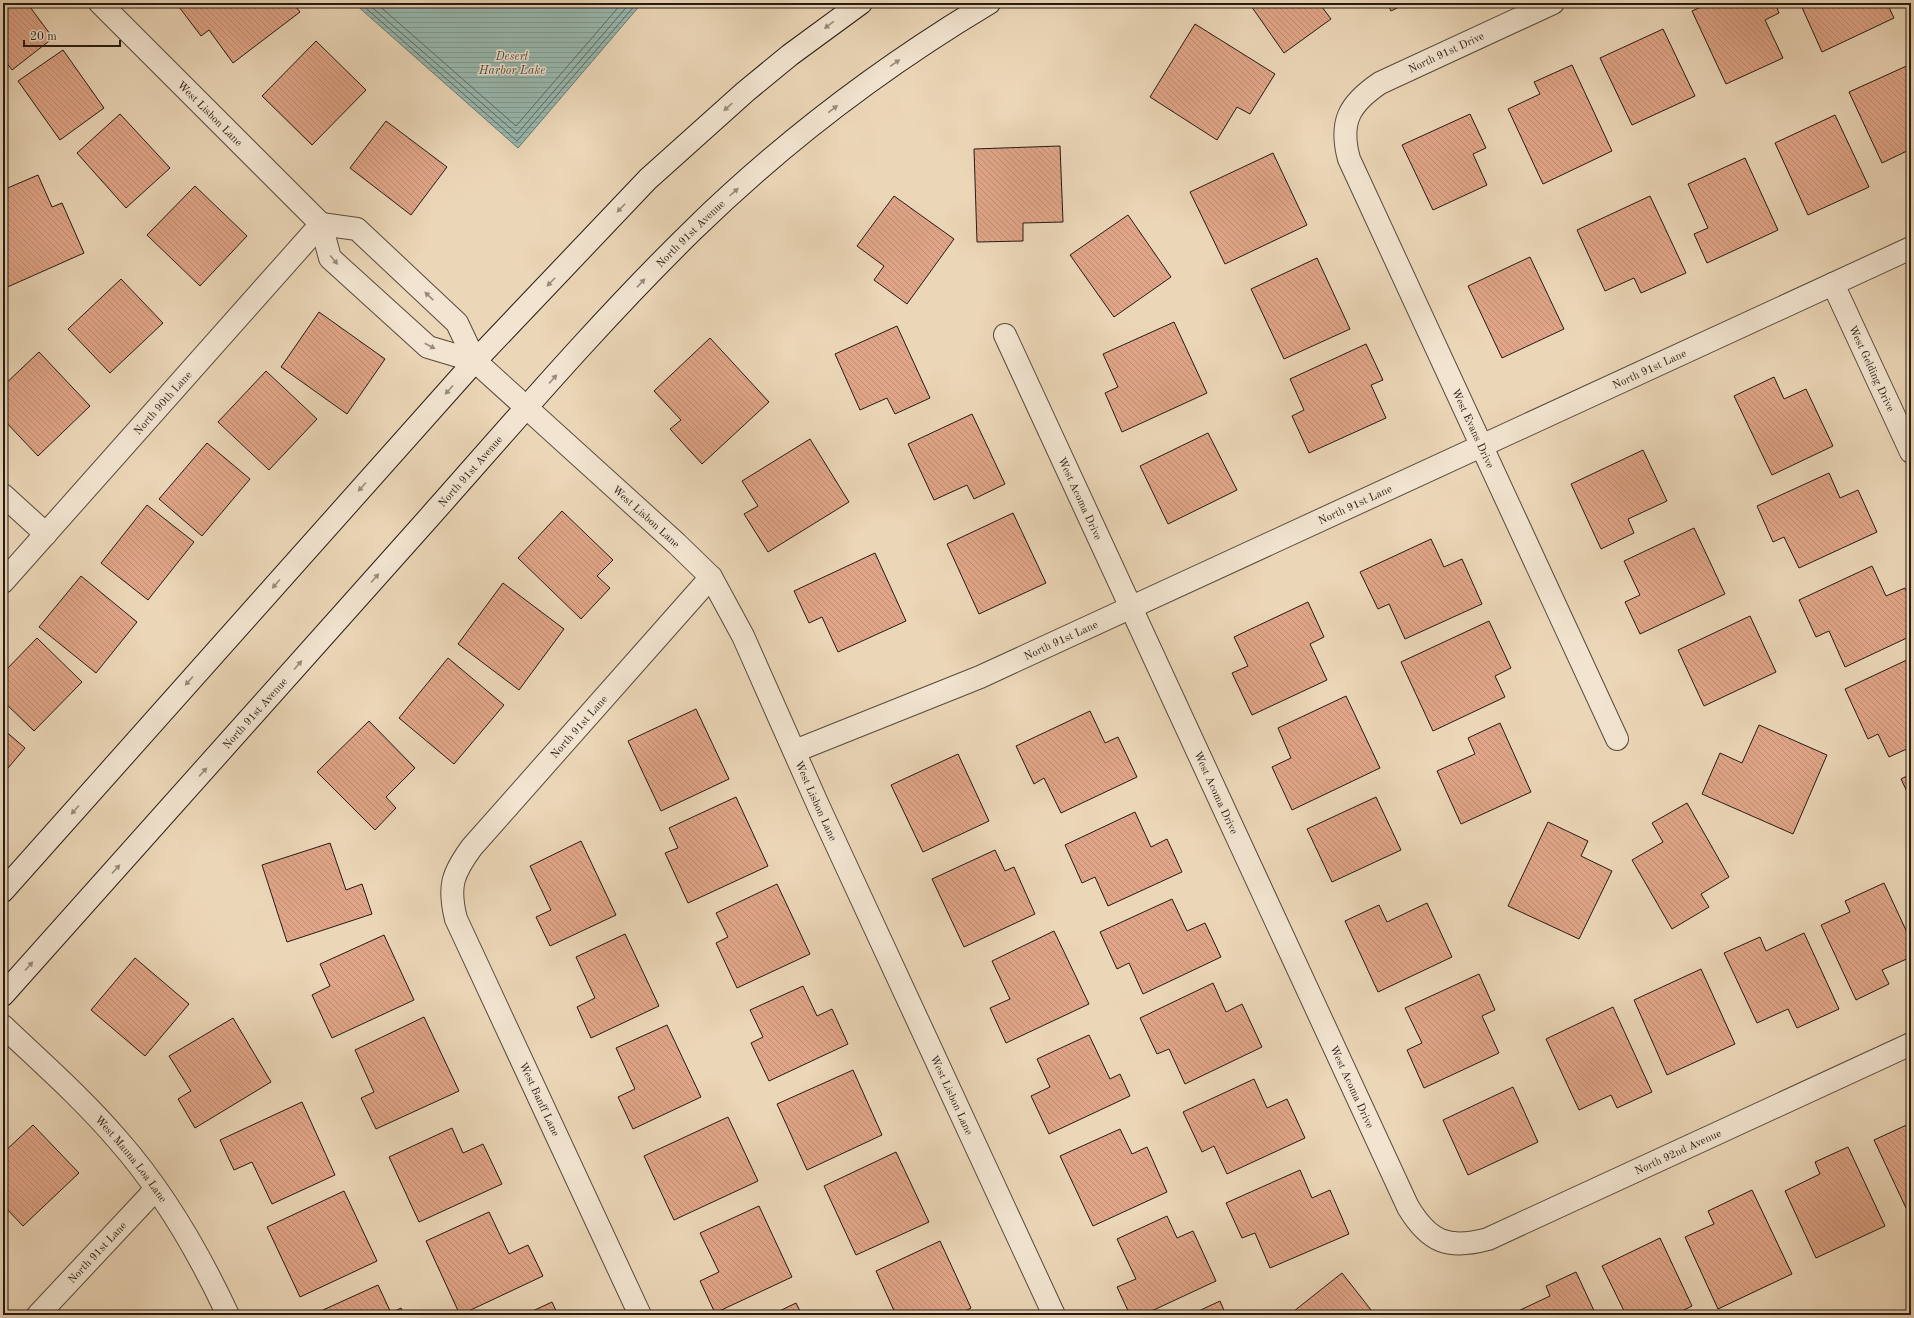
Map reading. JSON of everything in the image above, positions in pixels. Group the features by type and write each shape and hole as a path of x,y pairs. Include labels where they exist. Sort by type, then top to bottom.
{"street":[{"name":"West Lisbon Lane","path":"100,3 321,224 330,258 428,347 475,361"},
{"path":"3,891 475,361 648,179 745,92 790,55 861,3"},
{"name":"North 91st Avenue","path":"3,995 527,408 655,268 695,228 779,153 830,111 925,42 989,3"},
{"name":"North 91st Drive","path":"1349,114 1357,101 1380,83 1553,3"},
{"name":"West Evans Drive","path":"1349,114 1345,127 1345,144 1350,159 1617,739"},
{"name":"West Lisbon Lane","path":"321,224 357,229 457,323 475,361 711,577 743,636 1054,1315"},
{"name":"North 90th Lane","path":"3,582 321,224"},
{"name":"North 91st Lane","path":"795,751 980,677 1911,248"},
{"name":"West Gelding Drive","path":"1834,284 1911,452"},
{"name":"West Acoma Drive","path":"1005,335 1408,1207 1416,1221 1428,1234 1440,1242"},
{"path":"3,495 46,534"},
{"name":"North 91st Lane","path":"453,880 460,863 472,847 711,577"},
{"name":"West Banff Lane","path":"453,880 451,900 456,920 640,1315"},
{"name":"West Mauna Loa Lane","path":"3,1026 101,1120 119,1141 156,1189 191,1244 228,1315"},
{"name":"North 92nd Avenue","path":"1440,1242 1472,1243 1488,1239 1911,1044"},
{"name":"North 91st Lane","path":"38,1315 156,1189"}],"water":[{"name":"Desert Harbor Lake","path":"354,3 642,3 518,148"}],"building":[{"path":"3,3 27,3 53,38 12,70 3,58"},
{"path":"176,3 293,3 300,12 233,63 209,30 201,36"},
{"path":"1249,3 1319,3 1331,19 1284,53"},
{"path":"1387,3 1407,3 1391,11"},
{"path":"1710,3 1775,3 1779,13 1765,20 1783,58 1726,84 1692,11"},
{"path":"1800,3 1887,3 1894,18 1822,52"},
{"path":"1195,24 1275,74 1250,114 1237,107 1217,140 1150,97"},
{"path":"1663,29 1695,96 1632,125 1600,58"},
{"path":"316,41 366,90 312,145 262,96"},
{"path":"63,50 104,108 60,140 18,81"},
{"path":"1911,64 1911,149 1882,163 1849,92"},
{"path":"1572,65 1612,151 1543,184 1508,109 1540,94 1534,82"},
{"path":"120,114 170,168 126,208 77,153"},
{"path":"1470,114 1486,148 1473,154 1487,185 1433,210 1402,145"},
{"path":"1835,115 1869,187 1808,215 1775,143"},
{"path":"386,121 447,167 411,215 350,168"},
{"path":"1060,146 1063,222 1023,223 1023,241 977,242 974,149"},
{"path":"1273,153 1307,225 1225,264 1190,192"},
{"path":"1745,158 1778,230 1707,263 1694,234 1708,228 1688,184"},
{"path":"38,175 52,207 62,203 84,253 3,289 3,190"},
{"path":"195,186 247,236 200,286 147,235"},
{"path":"894,196 954,239 907,304 874,280 884,266 857,246"},
{"path":"1650,196 1686,273 1641,293 1634,278 1605,291 1577,230"},
{"path":"1128,215 1171,277 1114,317 1070,255"},
{"path":"1530,257 1564,329 1502,358 1468,286"},
{"path":"1317,258 1350,329 1284,359 1251,289"},
{"path":"121,279 163,323 110,373 68,329"},
{"path":"319,312 385,359 347,414 281,367"},
{"path":"1174,322 1207,393 1122,432 1105,393 1118,387 1103,354"},
{"path":"897,326 930,398 895,414 887,398 860,410 835,354"},
{"path":"710,338 769,402 702,464 670,429 681,420 654,391"},
{"path":"1366,344 1383,380 1371,385 1386,418 1309,453 1292,416 1304,410 1290,379"},
{"path":"39,352 90,406 38,456 3,419 3,386"},
{"path":"266,371 317,419 269,470 218,422"},
{"path":"1774,377 1784,399 1806,389 1833,446 1772,475 1734,396"},
{"path":"972,414 1005,484 974,499 967,485 934,500 908,444"},
{"path":"1208,433 1237,490 1168,524 1140,466"},
{"path":"810,439 849,502 768,552 744,514 758,506 742,481"},
{"path":"207,443 250,479 202,536 159,499"},
{"path":"1643,450 1667,501 1628,519 1634,533 1601,549 1571,484"},
{"path":"1829,473 1840,498 1858,490 1877,532 1799,568 1784,537 1773,542 1757,506"},
{"path":"147,505 194,542 148,600 101,563"},
{"path":"562,511 613,560 597,576 610,588 581,619 518,558"},
{"path":"1013,513 1046,583 979,614 947,544"},
{"path":"1694,528 1725,594 1640,634 1625,602 1640,595 1624,561"},
{"path":"1431,539 1444,567 1462,559 1482,604 1405,639 1389,604 1378,609 1360,572"},
{"path":"875,553 906,621 838,652 822,617 809,623 794,591"},
{"path":"1872,566 1886,596 1905,588 1911,602 1911,636 1845,667 1829,631 1816,637 1799,600"},
{"path":"81,576 137,622 96,673 39,627"},
{"path":"503,583 564,629 519,690 458,644"},
{"path":"1308,602 1324,637 1310,644 1327,680 1252,715 1232,673 1248,666 1234,637"},
{"path":"1750,616 1776,672 1704,706 1678,650"},
{"path":"1489,621 1511,668 1495,676 1505,697 1433,731 1401,662"},
{"path":"37,638 82,682 34,731 3,701 3,673"},
{"path":"448,658 504,705 454,764 399,718"},
{"path":"1911,658 1911,747 1889,757 1878,734 1868,739 1845,689"},
{"path":"1346,696 1380,768 1292,810 1272,767 1291,758 1278,728"},
{"path":"696,709 729,779 661,811 628,741"},
{"path":"1090,711 1105,743 1118,737 1137,777 1061,813 1044,778 1034,784 1016,746"},
{"path":"369,721 415,768 386,797 396,808 375,830 317,772"},
{"path":"1500,723 1531,792 1461,824 1437,771 1475,754 1468,738"},
{"path":"1759,725 1827,755 1793,834 1702,794 1720,753 1742,763"},
{"path":"3,729 25,748 3,774"},
{"path":"958,754 989,821 923,852 891,785"},
{"path":"1911,774 1911,800 1901,779"},
{"path":"736,797 768,866 688,903 665,853 678,848 669,828"},
{"path":"1376,797 1401,850 1332,882 1307,829"},
{"path":"1687,803 1729,877 1701,894 1709,907 1672,929 1632,860 1663,842 1652,823"},
{"path":"1135,812 1151,847 1167,839 1182,872 1108,906 1095,877 1082,883 1065,845"},
{"path":"1548,822 1588,841 1581,856 1612,871 1579,939 1508,906"},
{"path":"581,841 616,915 550,946 536,917 551,910 530,866"},
{"path":"330,843 346,890 362,884 372,914 287,942 262,865"},
{"path":"995,850 1005,871 1014,867 1035,914 964,947 932,879"},
{"path":"1884,883 1911,941 1911,957 1882,970 1889,984 1856,1000 1821,925 1850,912 1845,901"},
{"path":"777,884 810,954 737,988 716,943 728,937 716,913"},
{"path":"1172,899 1187,931 1205,923 1221,957 1143,994 1129,963 1117,969 1100,932"},
{"path":"1427,903 1452,957 1378,992 1345,921 1379,905 1387,922"},
{"path":"1054,931 1089,1004 1006,1043 990,1008 1010,999 992,961"},
{"path":"1804,933 1839,1009 1797,1028 1788,1009 1757,1023 1724,953 1760,937 1766,951"},
{"path":"625,934 659,1006 591,1038 577,1007 595,998 576,957"},
{"path":"384,935 414,1000 332,1038 312,995 330,986 320,964"},
{"path":"135,958 189,1004 145,1056 91,1010"},
{"path":"1701,969 1735,1044 1667,1075 1634,1000"},
{"path":"1479,974 1495,1010 1482,1016 1499,1053 1424,1088 1407,1050 1422,1043 1405,1008"},
{"path":"1213,983 1226,1012 1242,1004 1262,1047 1185,1084 1169,1049 1157,1054 1140,1018"},
{"path":"803,986 817,1016 832,1009 848,1044 769,1081 751,1043 763,1037 750,1010"},
{"path":"1613,1007 1652,1092 1617,1108 1611,1095 1579,1110 1546,1039"},
{"path":"424,1017 459,1091 376,1129 361,1098 374,1092 355,1050"},
{"path":"233,1018 271,1082 195,1128 178,1099 191,1091 169,1056"},
{"path":"667,1025 701,1097 633,1129 618,1097 635,1089 616,1048"},
{"path":"1089,1035 1110,1079 1120,1074 1130,1096 1049,1134 1031,1096 1050,1087 1037,1059"},
{"path":"853,1070 882,1135 807,1170 777,1104"},
{"path":"1254,1079 1267,1108 1287,1099 1305,1138 1227,1174 1214,1146 1202,1152 1183,1112"},
{"path":"1513,1087 1538,1142 1468,1175 1443,1120"},
{"path":"302,1102 335,1175 272,1204 252,1162 234,1170 220,1140"},
{"path":"728,1117 758,1181 674,1220 644,1156"},
{"path":"1911,1123 1911,1206 1906,1208 1874,1140"},
{"path":"33,1125 79,1173 23,1226 3,1205 3,1153"},
{"path":"452,1128 463,1153 483,1144 502,1184 419,1222 389,1157"},
{"path":"1120,1129 1132,1154 1147,1147 1167,1192 1093,1226 1060,1156"},
{"path":"1848,1147 1885,1226 1816,1258 1785,1191 1820,1174 1815,1162"},
{"path":"896,1152 929,1222 856,1255 824,1186"},
{"path":"1300,1170 1312,1198 1330,1190 1349,1234 1270,1268 1255,1233 1242,1238 1226,1203"},
{"path":"1752,1190 1792,1274 1718,1309 1685,1237 1714,1224 1708,1211"},
{"path":"344,1191 377,1261 300,1297 267,1227"},
{"path":"759,1206 792,1277 715,1313 700,1281 719,1272 700,1233"},
{"path":"489,1212 509,1254 528,1245 543,1276 460,1315 426,1241"},
{"path":"1167,1216 1177,1238 1193,1231 1216,1281 1143,1315 1130,1315 1117,1287 1136,1279 1117,1239"},
{"path":"1660,1238 1692,1306 1674,1315 1626,1315 1602,1266"},
{"path":"940,1241 971,1308 957,1315 896,1315 876,1271"},
{"path":"1576,1272 1596,1315 1517,1315 1516,1312 1550,1296 1546,1286"},
{"path":"1342,1273 1375,1315 1289,1315"},
{"path":"378,1285 391,1313 401,1308 404,1315 325,1315 323,1310"},
{"path":"1220,1301 1226,1315 1190,1315"},
{"path":"552,1302 558,1315 524,1315"},
{"path":"796,1303 802,1315 771,1315"}]}
